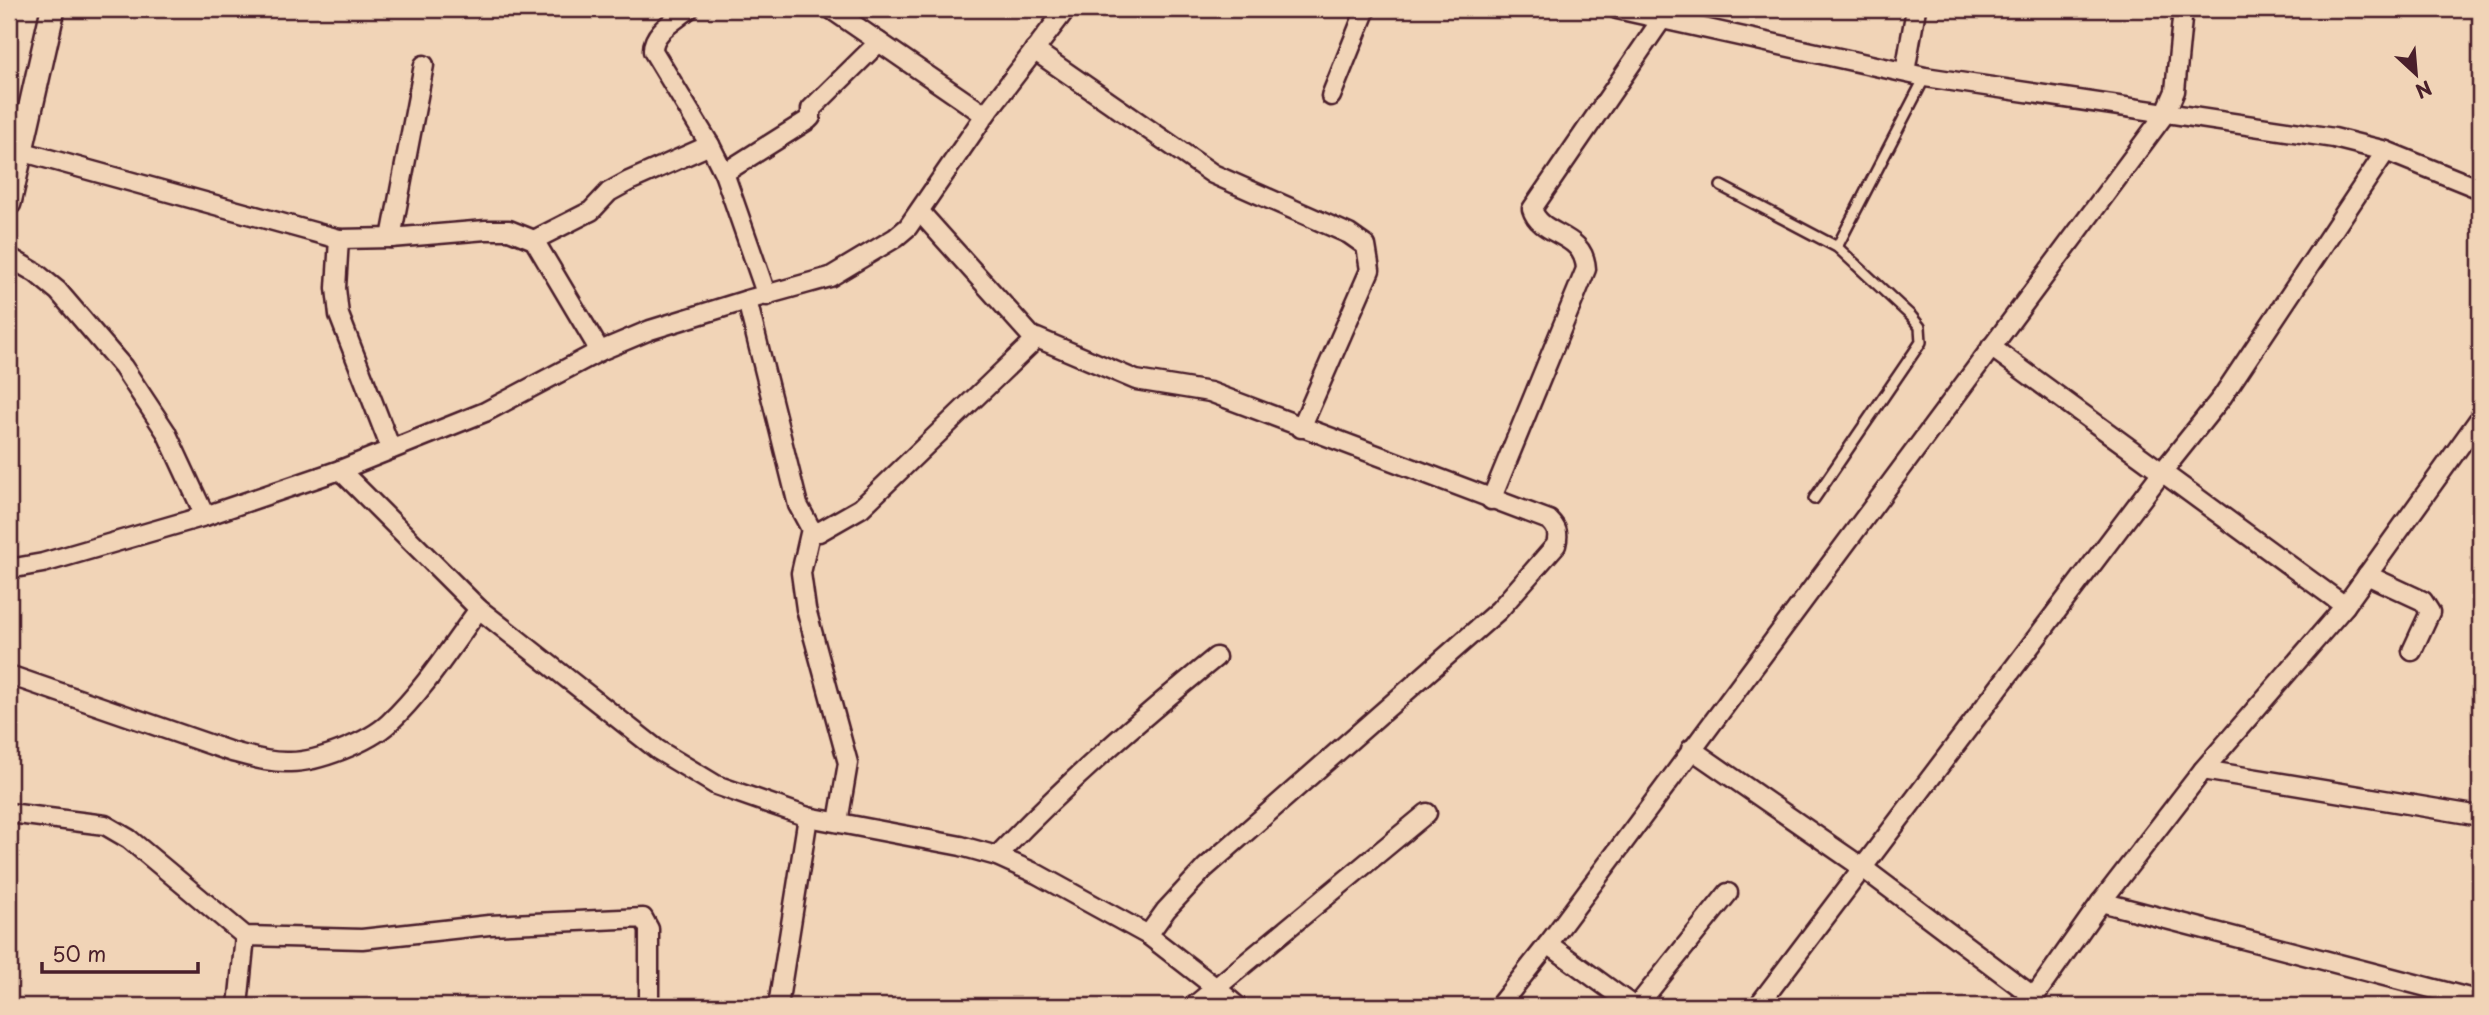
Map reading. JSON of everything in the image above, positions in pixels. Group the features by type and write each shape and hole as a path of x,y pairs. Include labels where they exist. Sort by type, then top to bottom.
{"street":[{"path":"9,203 53,9"},
{"path":"689,9 656,36 653,51 724,173 767,296"},
{"path":"831,9 985,115"},
{"path":"9,569 43,563 205,516 340,470 485,412 600,351 650,330 830,277 894,238 920,212 985,115 1066,9"},
{"path":"1331,96 1366,9"},
{"path":"1617,9 1925,77 2334,138 2386,150 2480,189"},
{"path":"1905,72 1916,9"},
{"path":"1499,1006 1548,944 2165,114 2175,90 2183,9"},
{"path":"1491,500 1586,269 1586,257 1579,247 1537,220 1532,209 1662,19"},
{"path":"724,173 808,120 811,117 811,109 879,42"},
{"path":"1034,50 1213,174 1349,234 1366,246 1370,270 1301,428"},
{"path":"391,238 424,65"},
{"path":"534,240 591,211 609,192 629,181 710,145"},
{"path":"1759,1006 2162,472 2222,397 2386,150"},
{"path":"20,151 339,239 509,230 534,240 600,351"},
{"path":"920,212 1035,340"},
{"path":"339,239 336,288 339,315 391,449"},
{"path":"9,257 36,273 58,291 123,367 166,432 205,516"},
{"path":"747,300 798,505 811,529 802,573 806,609 848,763 838,822"},
{"path":"811,529 819,532 829,528 862,508 1035,340 1041,338 1136,380 1210,392 1549,520 1556,527 1556,545 1500,610 1205,868 1166,910 1148,935"},
{"path":"1991,347 2345,606"},
{"path":"1691,749 1863,868 2031,1003 2101,902 2203,770 2345,606 2480,418"},
{"path":"340,470 479,609 658,750 716,785 808,817 961,845 998,856 1037,874 1148,935 1237,1006"},
{"path":"2367,575 2423,601 2428,606 2430,612 2412,651"},
{"path":"9,675 232,752 265,761 292,762 326,757 387,725 410,701 479,609"},
{"path":"998,856 1040,811 1104,750 1216,657"},
{"path":"2203,770 2480,816"},
{"path":"9,813 105,825 129,839 245,936 362,939 489,925 643,918 649,929 649,1006"},
{"path":"1194,1006 1427,813"},
{"path":"778,1006 808,817"},
{"path":"1548,944 1635,1006 1728,893"},
{"path":"2101,902 2469,998 2480,1005"},
{"path":"238,1006 245,936"}],"lane":[{"path":"1837,247 1925,77"},
{"path":"1721,186 1837,247 1920,327 1921,342 1814,499"}]}
